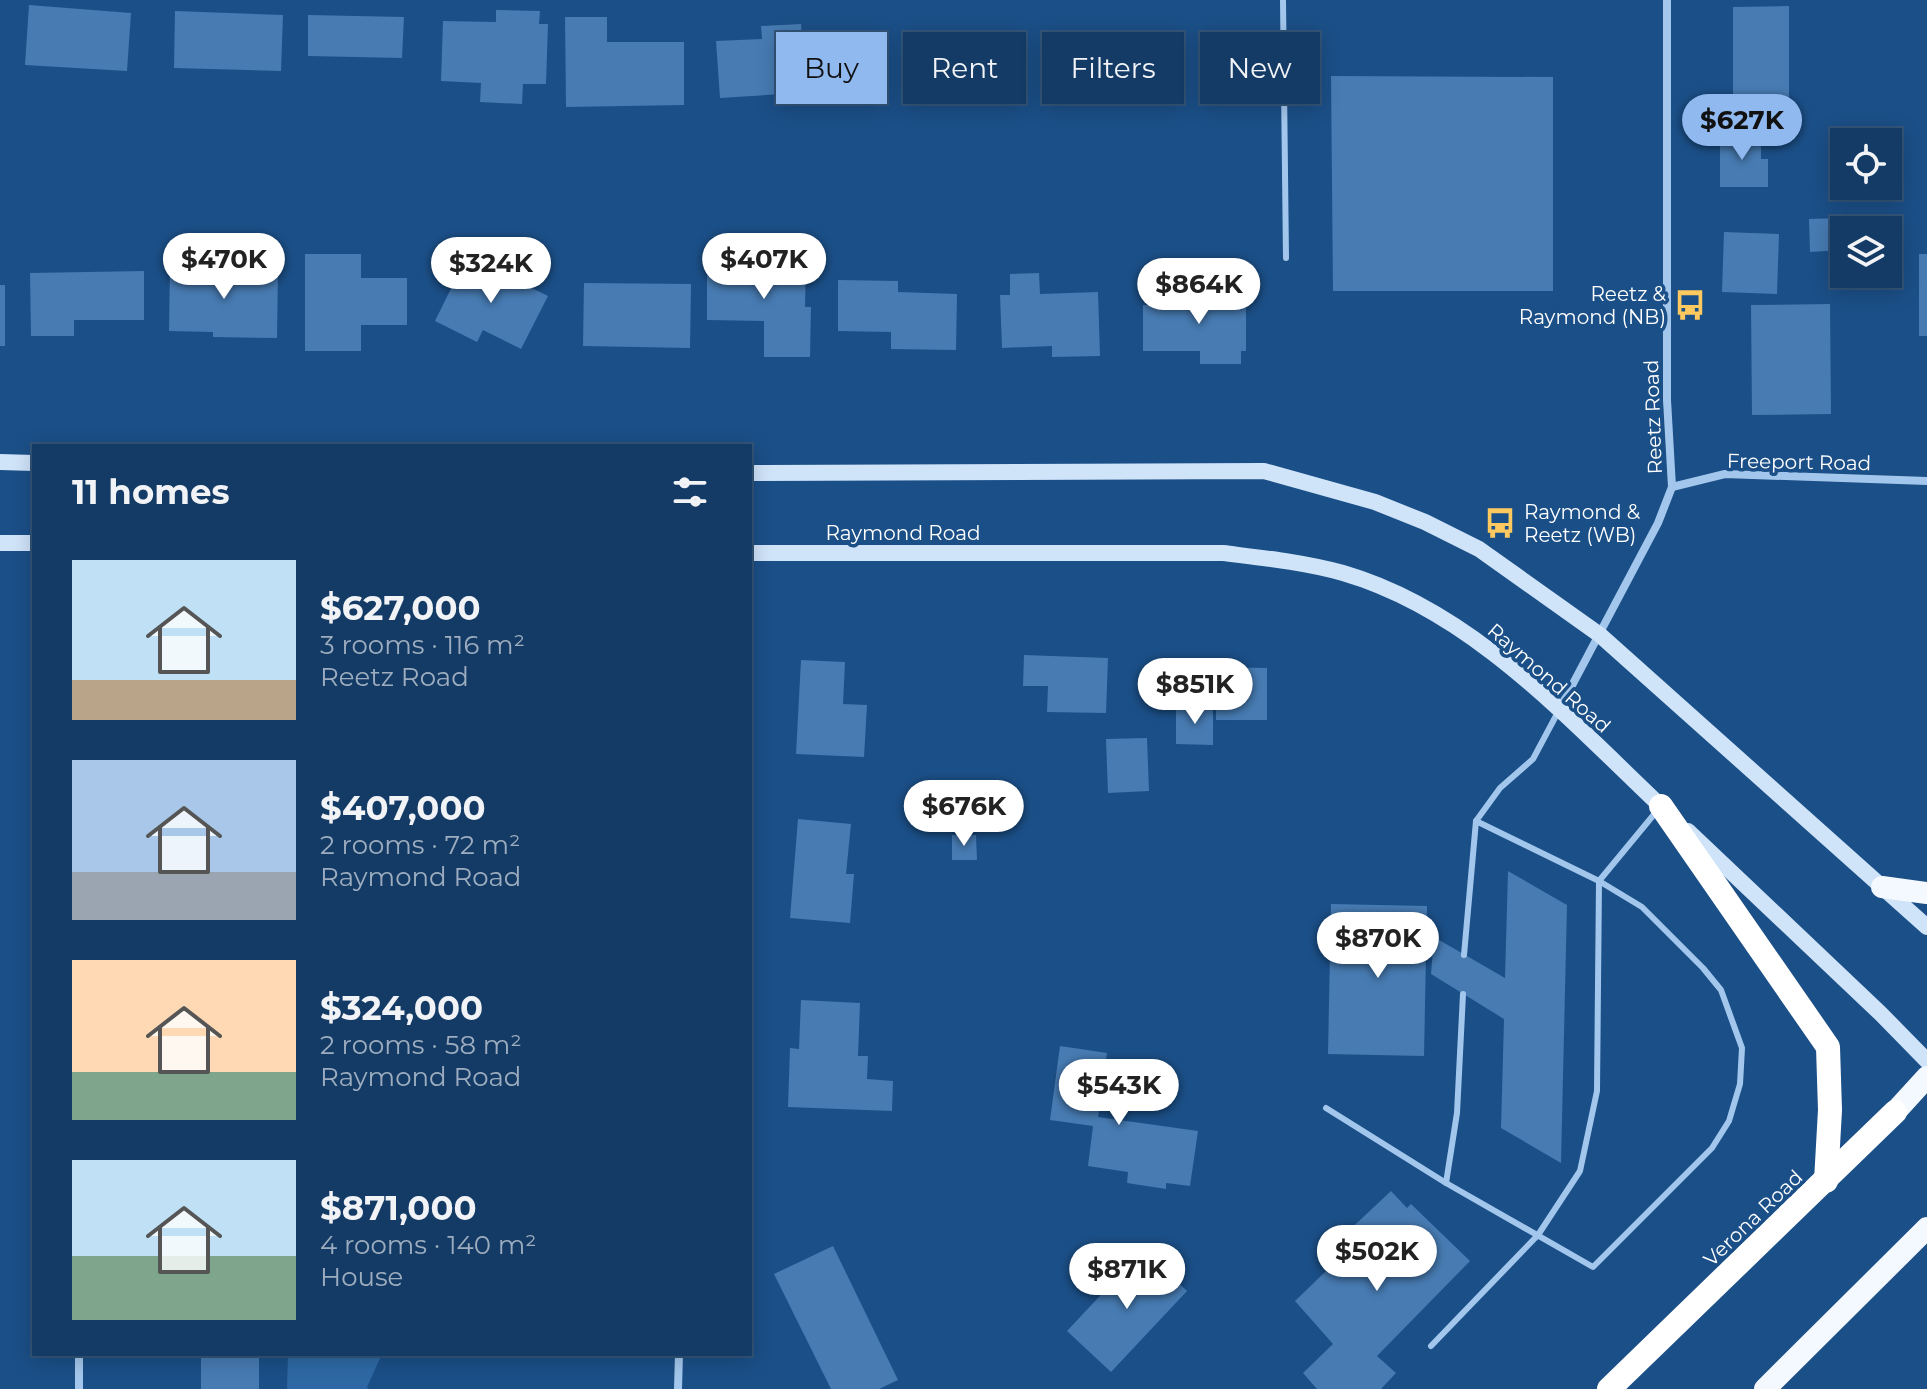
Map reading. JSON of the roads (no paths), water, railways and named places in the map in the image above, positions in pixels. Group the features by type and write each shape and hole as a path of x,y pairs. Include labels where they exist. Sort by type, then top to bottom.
{"highway":[{"path":"1661,806 1828,1047 1830,1110 1826,1181"},
{"path":"1882,887 1927,893"},
{"name":"Verona Road","path":"1609,1389 1826,1181 1927,1077"},
{"path":"1765,1389 1927,1228"}],"main road":[{"path":"0,462 32,463"},
{"path":"752,473 1264,471 1375,502 1479,549 1600,635 1927,927"},
{"path":"0,543 32,543"},
{"name":"Raymond Road","path":"752,553 1223,553 1290,561 1345,574 1404,597 1488,648 1559,710 1927,1061"}],"street":[{"name":"Reetz Road","path":"1559,710 1658,523 1672,487 1667,400 1667,0"},
{"name":"Freeport Road","path":"1672,487 1725,474 1927,481"},
{"path":"79,1356 79,1389"},
{"path":"678,1389 679,1356"}],"lane":[{"path":"1283,0 1286,258"},
{"path":"1464,955 1476,821 1500,788 1533,759 1559,710"},
{"path":"1431,1346 1538,1235 1580,1171 1597,1091 1599,881 1661,806"},
{"path":"1326,1108 1446,1183 1593,1267 1712,1148 1729,1121 1740,1084 1742,1048 1721,990 1703,968 1642,907 1599,881 1476,821"},
{"path":"1446,1183 1457,1113 1463,994"}],"place":[{"name":"Reetz & Raymond (NB)","path":"1690,305"},
{"name":"Raymond & Reetz (WB)","path":"1500,523"}]}
